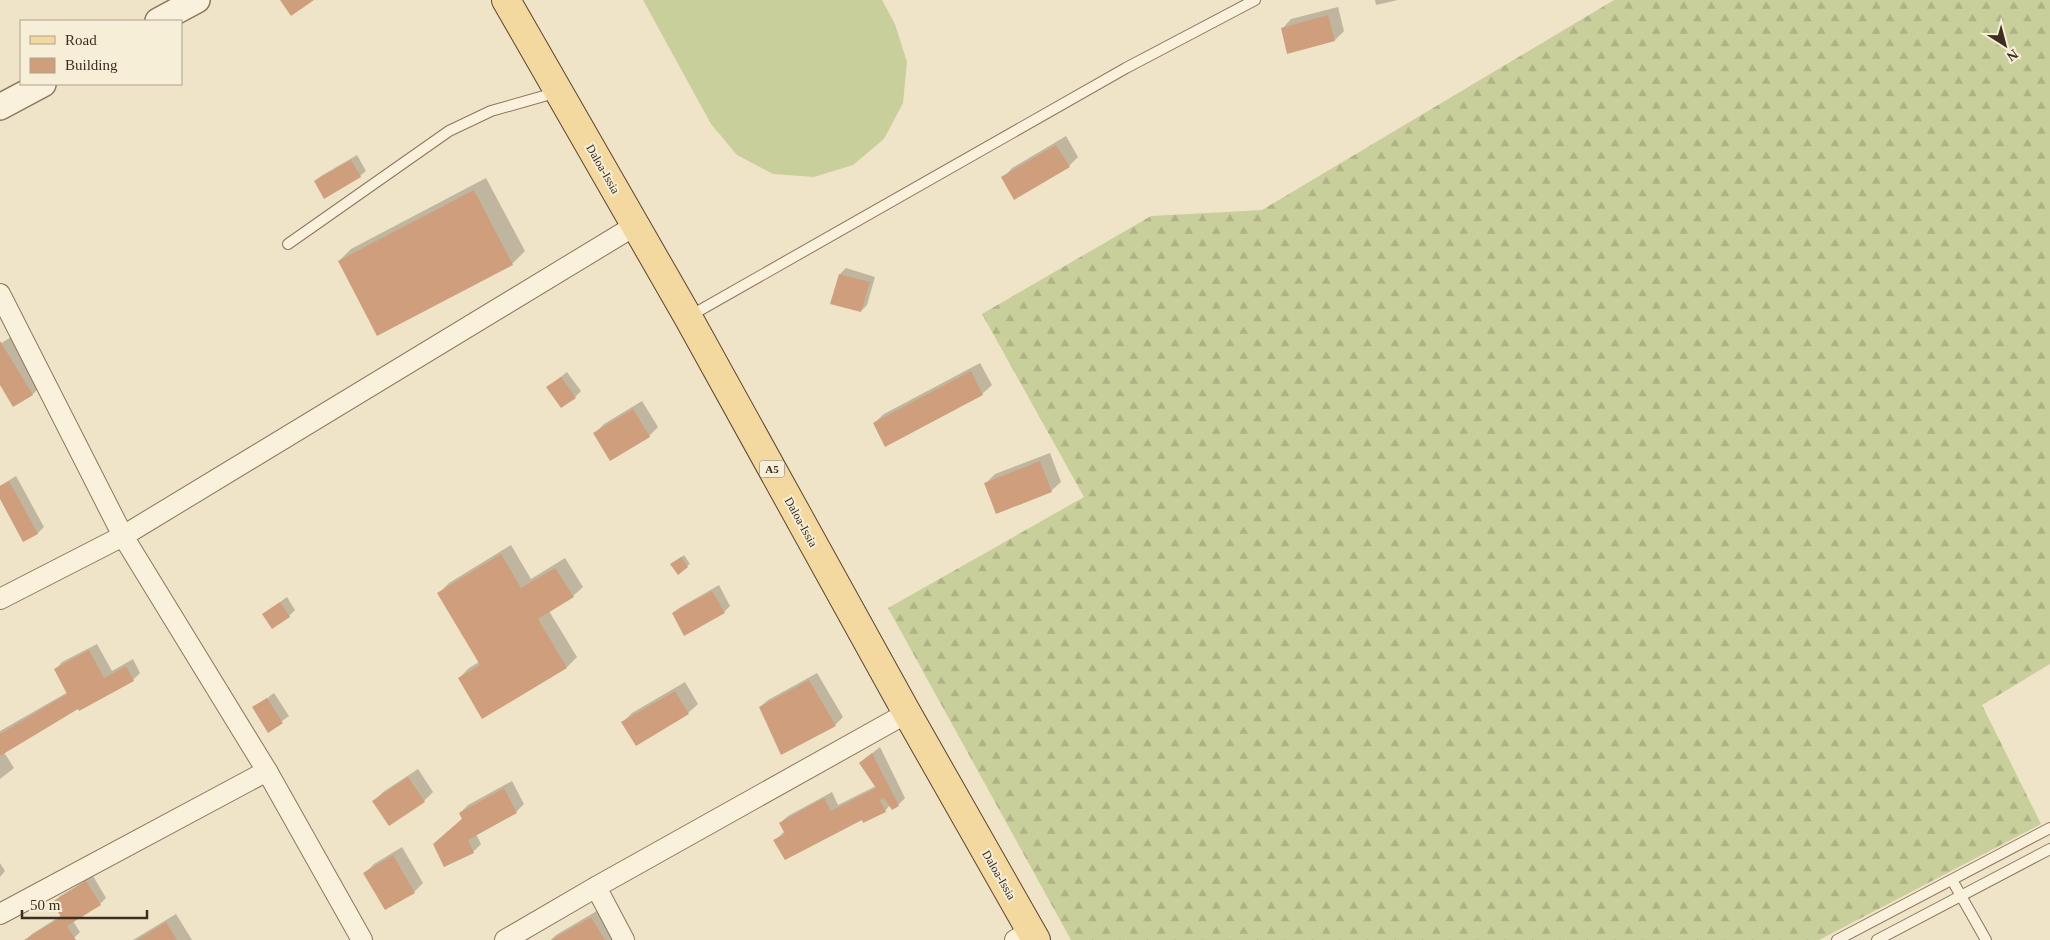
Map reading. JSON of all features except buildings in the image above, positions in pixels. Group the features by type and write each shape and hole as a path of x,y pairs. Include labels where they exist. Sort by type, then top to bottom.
{"main road":[{"name":"Daloa-Issia","path":"506,0 688,317 907,713 1027,937"}],"street":[{"path":"160,20 198,0"},
{"path":"0,107 41,85"},
{"path":"0,599 123,536 636,225"},
{"path":"0,294 123,536 267,770 362,940"},
{"path":"505,940 907,713"},
{"path":"0,914 267,770"},
{"path":"596,887 624,940"}],"lane":[{"path":"688,317 1126,68 1254,0"},
{"path":"288,244 449,132 491,111 559,92"},
{"path":"1837,940 2050,828"},
{"path":"1877,940 2050,849"},
{"path":"1952,880 1986,940"}],"green space":[{"path":"643,0 882,0 895,24 907,62 903,103 884,139 853,165 814,177 773,174 737,155 711,124"},
{"path":"1614,0 2050,0 2050,664 1982,705 2041,824 1819,940 1071,940 888,608 1084,497 982,314 1151,216 1262,210"}]}
